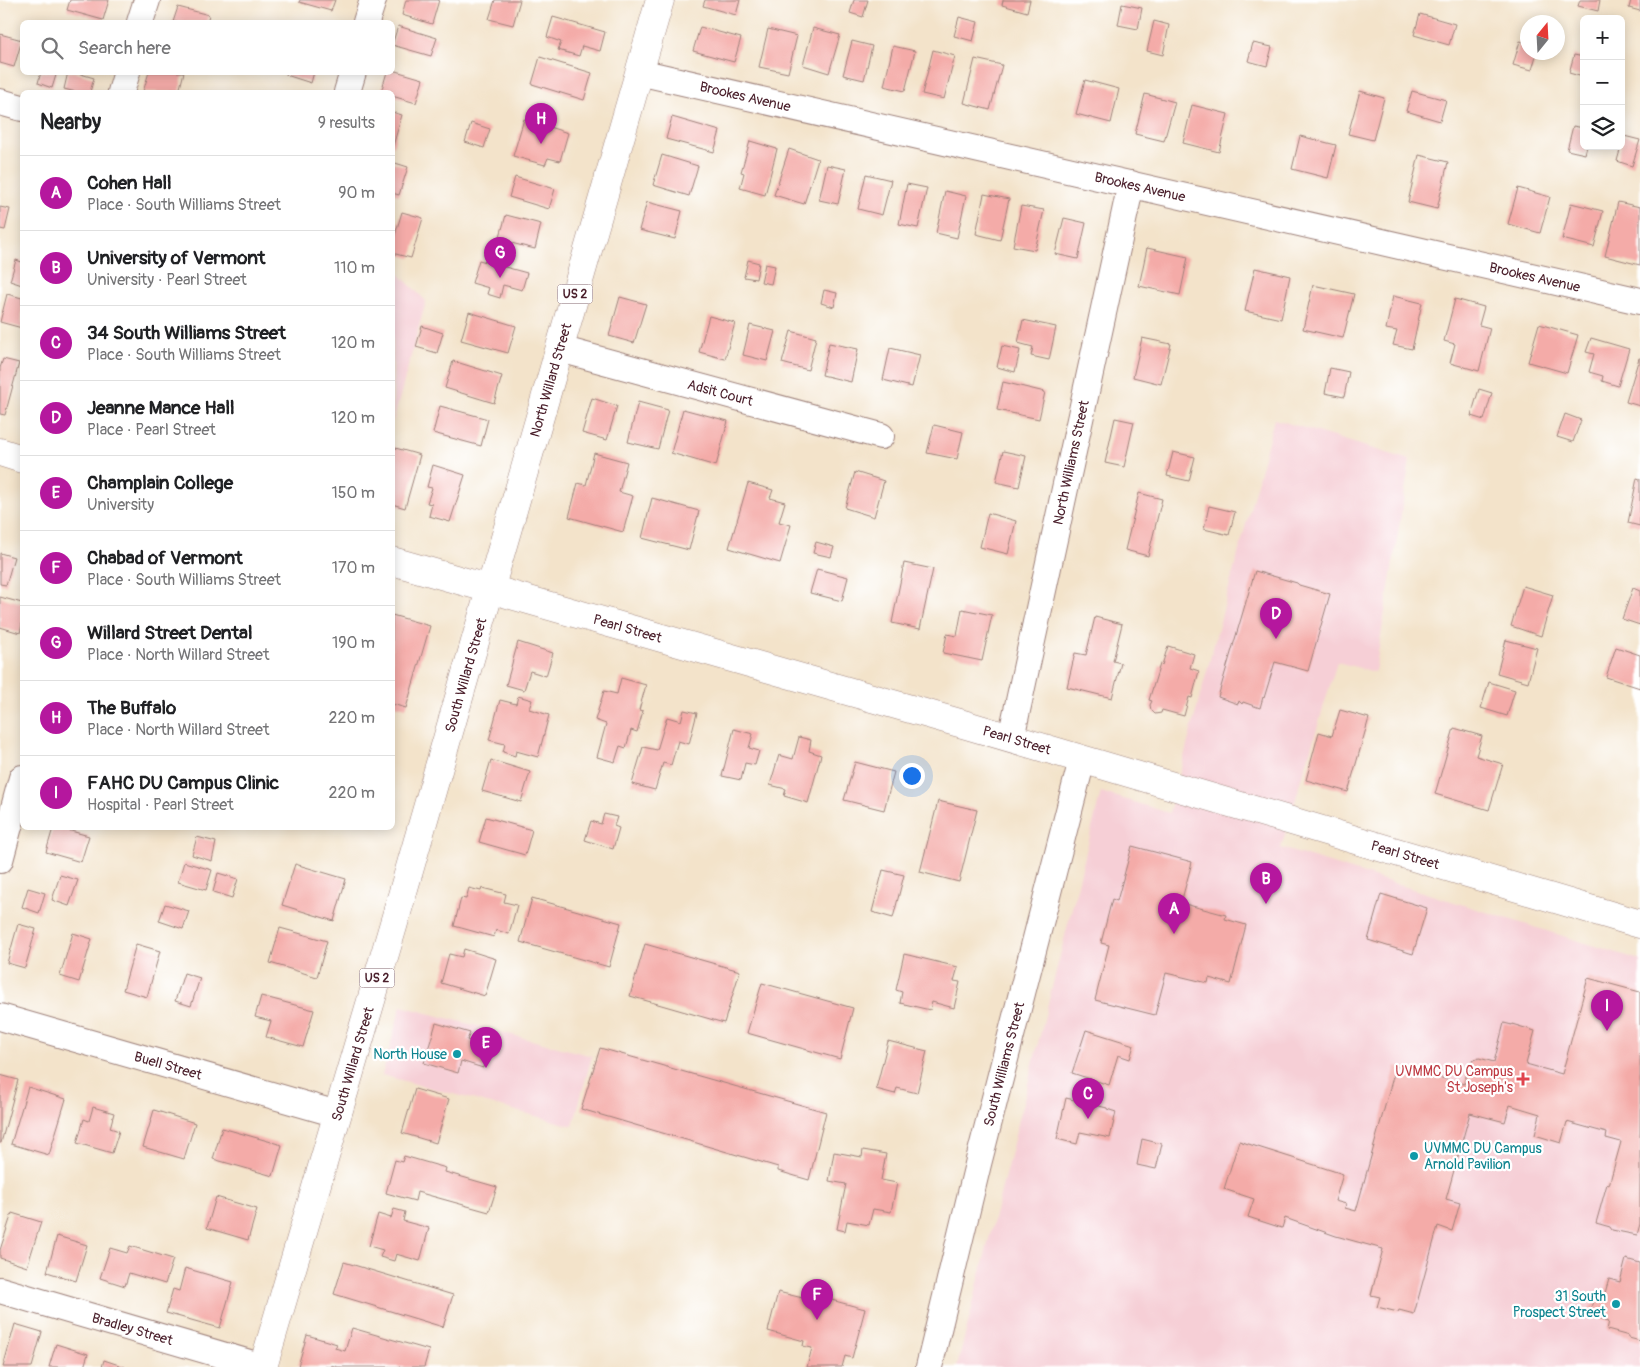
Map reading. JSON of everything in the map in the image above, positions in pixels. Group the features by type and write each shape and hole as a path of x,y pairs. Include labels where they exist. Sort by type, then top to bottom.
{"main road":[{"name":"North Willard Street","path":"490,588 660,0"},
{"path":"0,452 20,458"},
{"name":"Pearl Street","path":"395,562 1011,738 1640,924"},
{"name":"South Willard Street","path":"263,1367 490,588"}],"street":[{"path":"141,20 147,0"},
{"path":"367,20 373,0"},
{"name":"Brookes Avenue","path":"639,72 1640,301"},
{"path":"122,90 126,75"},
{"path":"348,90 352,75"},
{"path":"0,102 20,107"},
{"name":"North Williams Street","path":"1011,738 1131,184"},
{"name":"Adsit Court","path":"560,350 881,436"},
{"name":"South Williams Street","path":"929,1367 978,1164 1082,760"},
{"path":"0,860 20,785"},
{"name":"Buell Street","path":"0,1017 337,1114"},
{"name":"Bradley Street","path":"0,1290 263,1367"}],"shaded area":[{"path":"395,270 426,301 395,415"},
{"path":"1274,419 1410,460 1375,672 1337,662 1281,848 1640,960 1640,1367 957,1367 1101,792 1169,813"},
{"path":"401,1006 592,1056 573,1126 382,1075"}],"building":[{"path":"70,0 109,0 103,20 67,10"},
{"path":"300,0 335,0 331,11 299,2"},
{"path":"406,0 439,0 432,24 402,15"},
{"path":"495,0 520,0 513,25 489,19"},
{"path":"705,0 740,0 736,15 703,6"},
{"path":"854,0 868,0 863,17 850,13"},
{"path":"1003,0 1030,0 1027,12 1002,5"},
{"path":"1580,0 1600,0 1598,11 1578,6"},
{"path":"1631,0 1640,0 1640,11 1629,8"},
{"path":"1122,4 1142,8 1138,29 1118,25"},
{"path":"178,7 209,15 208,20 174,20"},
{"path":"1420,14 1455,24 1449,45 1414,35"},
{"path":"553,17 605,32 600,51 582,46 579,56 558,50 561,42 547,37"},
{"path":"959,17 978,22 973,41 954,36"},
{"path":"1154,21 1169,25 1163,55 1147,51"},
{"path":"398,26 437,38 431,56 395,46 395,36"},
{"path":"700,27 741,38 734,62 693,51"},
{"path":"813,28 840,35 829,73 803,65"},
{"path":"768,29 797,36 788,73 759,67"},
{"path":"0,34 20,39 20,47 14,67 0,63"},
{"path":"852,41 872,46 864,80 843,75"},
{"path":"1520,41 1520,60 1535,60 1532,70 1513,65"},
{"path":"1253,43 1272,47 1267,66 1248,61"},
{"path":"893,46 915,51 905,91 884,86"},
{"path":"933,50 955,56 944,99 922,94"},
{"path":"1574,55 1580,56 1580,76 1569,73"},
{"path":"540,57 592,73 584,100 532,84"},
{"path":"975,59 1002,65 990,110 964,103"},
{"path":"395,71 423,79 416,103 395,97 395,90 382,90 386,75 395,75"},
{"path":"40,75 56,75 52,88 38,83"},
{"path":"67,75 84,75 94,78 91,90 64,89"},
{"path":"148,75 183,75 180,90 144,90"},
{"path":"286,75 313,75 311,83"},
{"path":"1085,80 1119,89 1111,123 1076,114"},
{"path":"1360,91 1384,98 1373,140 1348,134"},
{"path":"1412,91 1446,100 1440,121 1406,111"},
{"path":"1145,94 1175,102 1164,141 1135,134"},
{"path":"1192,105 1228,114 1219,152 1183,143"},
{"path":"395,113 402,115 395,139"},
{"path":"672,117 720,131 714,152 666,139"},
{"path":"524,119 568,133 560,161 548,158 545,165 513,156"},
{"path":"471,123 490,129 484,148 465,142"},
{"path":"1573,126 1580,127 1580,150 1586,150 1585,154 1567,150"},
{"path":"1300,136 1336,145 1328,178 1292,169"},
{"path":"1625,136 1640,140 1632,166 1617,161 1620,150 1625,150"},
{"path":"750,141 777,149 765,195 740,188 744,173 741,172"},
{"path":"789,149 818,159 804,204 774,195"},
{"path":"662,155 698,166 689,196 653,185"},
{"path":"1419,155 1448,162 1437,209 1408,202"},
{"path":"395,163 408,167 399,195 395,194"},
{"path":"827,165 846,169 838,204 819,200"},
{"path":"866,174 891,180 882,215 858,209"},
{"path":"515,177 555,189 549,209 509,197"},
{"path":"907,184 927,188 918,228 899,224"},
{"path":"1518,188 1550,197 1540,233 1508,224"},
{"path":"945,191 966,196 957,238 936,233"},
{"path":"984,194 1009,199 1000,240 976,234"},
{"path":"647,202 682,211 675,239 639,230"},
{"path":"1618,202 1640,207 1640,265 1605,256"},
{"path":"1571,203 1603,211 1594,247 1562,239"},
{"path":"1021,206 1044,210 1035,250 1013,246"},
{"path":"0,207 10,209 5,230 0,229"},
{"path":"402,212 423,218 411,258 395,254 395,235"},
{"path":"506,215 541,224 535,249 499,240"},
{"path":"1064,218 1086,223 1078,259 1055,254"},
{"path":"1147,248 1188,257 1180,295 1139,286"},
{"path":"16,260 20,261 20,284 10,281"},
{"path":"479,260 527,273 522,290 503,285 500,298 487,294 489,288 472,283"},
{"path":"748,260 759,263 756,279 744,277"},
{"path":"765,264 775,266 771,284 761,282"},
{"path":"1255,268 1290,276 1281,319 1245,311"},
{"path":"1313,285 1354,294 1343,338 1303,329"},
{"path":"824,290 837,293 834,307 821,303"},
{"path":"7,294 20,297 20,327 0,322"},
{"path":"1393,296 1422,303 1412,349 1393,345 1397,331 1386,329"},
{"path":"620,297 646,304 634,343 609,336"},
{"path":"1455,299 1484,307 1479,325 1490,328 1479,371 1450,363 1455,344 1444,341"},
{"path":"469,312 516,326 508,353 461,340"},
{"path":"709,316 735,323 725,359 699,352"},
{"path":"1023,320 1056,327 1049,360 1031,356 1033,347 1018,343"},
{"path":"1539,324 1578,335 1567,373 1528,362"},
{"path":"750,325 775,331 767,361 743,355"},
{"path":"422,326 443,333 437,353 416,347"},
{"path":"791,331 816,338 808,370 782,363"},
{"path":"1142,338 1171,344 1161,384 1133,377"},
{"path":"1591,338 1629,349 1618,386 1602,381 1603,376 1589,372 1594,354 1586,352"},
{"path":"829,343 858,349 851,382 822,375"},
{"path":"1002,346 1020,350 1015,372 997,367"},
{"path":"890,348 920,355 912,387 883,380"},
{"path":"1640,358 1640,406 1626,402"},
{"path":"3,359 19,363 5,415 0,414 0,368"},
{"path":"453,361 502,376 494,403 445,388"},
{"path":"1330,368 1349,372 1344,397 1325,393"},
{"path":"1003,382 1045,392 1039,419 997,410"},
{"path":"1479,389 1492,393 1484,420 1471,416"},
{"path":"592,398 617,406 607,440 582,433"},
{"path":"638,402 668,410 658,449 628,442"},
{"path":"440,406 488,419 481,446 433,433"},
{"path":"683,409 728,421 716,466 671,453"},
{"path":"1565,414 1581,420 1573,442 1557,437"},
{"path":"1115,418 1134,422 1124,467 1105,463"},
{"path":"934,425 963,432 957,459 927,453"},
{"path":"395,448 420,455 405,508 395,505"},
{"path":"1003,451 1026,456 1019,487 996,482"},
{"path":"1173,452 1195,457 1189,481 1167,476"},
{"path":"594,453 627,462 619,492 633,496 623,532 569,517 578,483 586,485"},
{"path":"433,465 465,475 450,522 429,516 432,504 427,503 432,488 427,487"},
{"path":"855,472 884,481 874,517 845,508"},
{"path":"1637,478 1640,479 1640,526 1628,523"},
{"path":"748,483 773,490 770,498 785,502 779,522 791,525 780,563 729,548"},
{"path":"1139,493 1162,499 1148,556 1125,550"},
{"path":"652,498 699,511 689,550 642,538"},
{"path":"1209,506 1235,512 1229,535 1204,529"},
{"path":"988,513 1016,521 1008,554 980,547"},
{"path":"816,542 834,547 831,557 813,553"},
{"path":"0,553 14,557 6,585 0,584"},
{"path":"904,563 933,569 920,629 892,623"},
{"path":"817,569 848,577 842,601 810,593"},
{"path":"1255,571 1330,594 1308,671 1275,662 1260,708 1243,702 1242,704 1239,701 1238,704 1218,697"},
{"path":"1523,586 1553,595 1541,636 1511,626"},
{"path":"1633,588 1640,591 1640,625 1622,619"},
{"path":"0,597 20,602 20,633 0,627"},
{"path":"962,609 992,615 982,661 943,653 947,634 957,636"},
{"path":"395,616 430,626 406,708 395,705"},
{"path":"1095,617 1122,624 1113,661 1121,663 1112,698 1067,687 1075,653 1086,655"},
{"path":"1506,640 1537,648 1528,682 1497,673"},
{"path":"518,642 553,653 546,676 530,671 524,690 506,685"},
{"path":"1168,646 1194,654 1190,668 1199,671 1192,698 1189,697 1184,716 1162,710 1161,713 1155,714 1151,710 1150,705 1152,701 1149,700 1160,664 1162,665"},
{"path":"1616,647 1640,655 1640,688 1606,677"},
{"path":"621,678 646,685 639,710 643,711 637,732 631,730 626,748 620,746 615,762 597,757 606,724 595,720 604,691 617,694"},
{"path":"1489,682 1515,690 1507,716 1481,708"},
{"path":"518,696 532,700 529,709 549,715 538,757 516,751 515,756 503,752 505,744 489,740 500,700 516,704"},
{"path":"684,710 697,713 689,744 678,741 671,765 663,763 655,790 632,784 643,747 657,750 667,717 681,721"},
{"path":"1340,710 1369,718 1348,792 1306,780 1319,732 1332,736"},
{"path":"1454,728 1482,736 1476,756 1503,764 1489,810 1435,794"},
{"path":"734,729 753,734 749,748 759,751 755,765 745,763 741,780 722,776"},
{"path":"799,737 811,740 809,751 821,755 808,803 784,796 786,789 770,785 779,755 793,759"},
{"path":"491,760 530,772 521,802 482,791"},
{"path":"855,762 894,772 884,810 844,800"},
{"path":"938,801 977,810 959,882 920,872"},
{"path":"604,814 617,817 614,826 619,828 613,849 585,840 591,821 601,824"},
{"path":"486,817 532,830 525,855 479,842"},
{"path":"52,830 67,830 89,836 81,862 46,852"},
{"path":"197,837 216,842 212,861 192,855"},
{"path":"1132,846 1192,862 1181,903 1226,915 1225,919 1246,925 1231,984 1209,978 1208,983 1166,973 1155,1015 1095,1000 1109,945 1101,943 1112,899 1117,901"},
{"path":"184,862 212,870 206,890 178,882"},
{"path":"295,864 346,879 334,921 282,905"},
{"path":"883,870 904,875 893,918 872,912"},
{"path":"218,873 238,879 232,898 213,892"},
{"path":"60,875 78,880 69,906 52,900"},
{"path":"28,888 45,893 39,913 22,907"},
{"path":"469,888 481,891 482,888 506,894 504,902 517,905 509,934 496,930 494,937 454,926 461,898 466,899"},
{"path":"1381,894 1427,908 1413,954 1368,940"},
{"path":"532,898 621,923 609,967 520,942"},
{"path":"165,904 189,911 183,929 159,921"},
{"path":"18,924 36,929 25,968 7,963"},
{"path":"280,928 327,941 317,977 270,963"},
{"path":"73,933 92,939 79,982 60,976"},
{"path":"136,944 160,951 147,997 123,990"},
{"path":"645,944 740,971 724,1023 630,996"},
{"path":"464,949 496,959 485,996 441,983 449,954 462,957"},
{"path":"904,954 958,967 954,981 960,982 954,1008 932,1002 930,1010 900,1003 902,992 896,990"},
{"path":"184,973 200,978 191,1006 175,1001"},
{"path":"1588,978 1640,992 1640,1224 1637,1235 1612,1230 1610,1227 1596,1223 1621,1142 1606,1138 1607,1133 1567,1122 1561,1143 1535,1135 1540,1114 1510,1105 1505,1122 1470,1113 1446,1199 1460,1203 1452,1231 1438,1226 1414,1314 1377,1307 1380,1297 1371,1295 1383,1249 1336,1236 1285,1218 1282,1228 1248,1217 1254,1199 1224,1189 1239,1141 1343,1174 1335,1201 1346,1204 1345,1208 1356,1211 1396,1066 1464,1084 1470,1062 1479,1058 1494,1062 1504,1023 1535,1031 1526,1064 1562,1074"},
{"path":"762,983 853,1008 840,1059 747,1033"},
{"path":"261,996 314,1010 303,1047 266,1037 271,1021 255,1017"},
{"name":"North House","path":"436,1023 470,1033 467,1040 489,1047 483,1068 461,1061 458,1073 424,1063"},
{"path":"1086,1030 1134,1045 1130,1059 1118,1055 1109,1085 1072,1073"},
{"path":"888,1041 927,1051 917,1093 897,1088 895,1094 876,1089"},
{"path":"600,1048 826,1112 809,1180 778,1171 778,1167 581,1109"},
{"path":"0,1075 18,1080 1,1143 0,1143"},
{"path":"28,1087 66,1099 49,1155 11,1144"},
{"path":"415,1089 449,1099 436,1143 402,1133"},
{"path":"1066,1098 1116,1112 1110,1138 1080,1132 1077,1144 1057,1139"},
{"path":"93,1107 114,1113 110,1128 119,1131 112,1153 77,1143 84,1119 89,1121"},
{"path":"154,1110 195,1123 184,1159 143,1147"},
{"path":"222,1128 282,1145 273,1176 213,1159"},
{"path":"1142,1139 1162,1144 1156,1169 1137,1165"},
{"path":"863,1150 886,1154 881,1180 897,1183 891,1212 873,1209 869,1225 847,1221 845,1231 837,1229 846,1184 829,1181 834,1152 862,1157"},
{"path":"404,1156 446,1168 445,1172 497,1187 489,1212 417,1192 415,1201 386,1193 395,1160 402,1162"},
{"path":"216,1197 257,1209 248,1240 207,1228"},
{"path":"394,1209 405,1212 403,1221 429,1228 420,1261 396,1254 394,1261 380,1257 383,1250 369,1246 378,1214 391,1218"},
{"path":"12,1213 41,1222 27,1267 0,1258 0,1250"},
{"path":"57,1236 87,1245 76,1281 47,1272"},
{"path":"130,1246 173,1259 165,1284 129,1273 125,1286 100,1278 110,1248 127,1253"},
{"name":"31 South Prospect Street","path":"1626,1259 1640,1263 1640,1341 1607,1330 1609,1321 1589,1315 1596,1290 1605,1293 1609,1279 1620,1282"},
{"path":"344,1262 453,1295 443,1327 334,1294"},
{"path":"185,1268 233,1282 220,1328 166,1313 173,1289 179,1291"},
{"path":"778,1292 819,1302 820,1297 865,1309 852,1358 845,1356 842,1367 807,1367 812,1348 803,1346 804,1341 768,1331"},
{"path":"15,1324 42,1332 32,1367 3,1367"},
{"path":"352,1328 429,1350 424,1367 298,1366 307,1335 337,1344 335,1348 345,1351"},
{"path":"56,1344 88,1354 84,1367 49,1367"},
{"path":"104,1360 125,1367 102,1367"}],"place":[{"name":"The Buffalo","path":"541,144"},
{"name":"Willard Street Dental","path":"500,278"},
{"name":"Jeanne Mance Hall","path":"1276,639"},
{"name":"University of Vermont","path":"1266,904"},
{"name":"Cohen Hall","path":"1174,934"},
{"name":"FAHC DU Campus Clinic","path":"1607,1031"},
{"name":"North House","path":"457,1054"},
{"name":"Champlain College","path":"486,1068"},
{"name":"UVMMC DU Campus St Joseph's","path":"1523,1079"},
{"name":"34 South Williams Street","path":"1088,1119"},
{"name":"UVMMC DU Campus Arnold Pavilion","path":"1414,1156"},
{"name":"31 South Prospect Street","path":"1616,1304"},
{"name":"Chabad of Vermont","path":"817,1320"}]}
